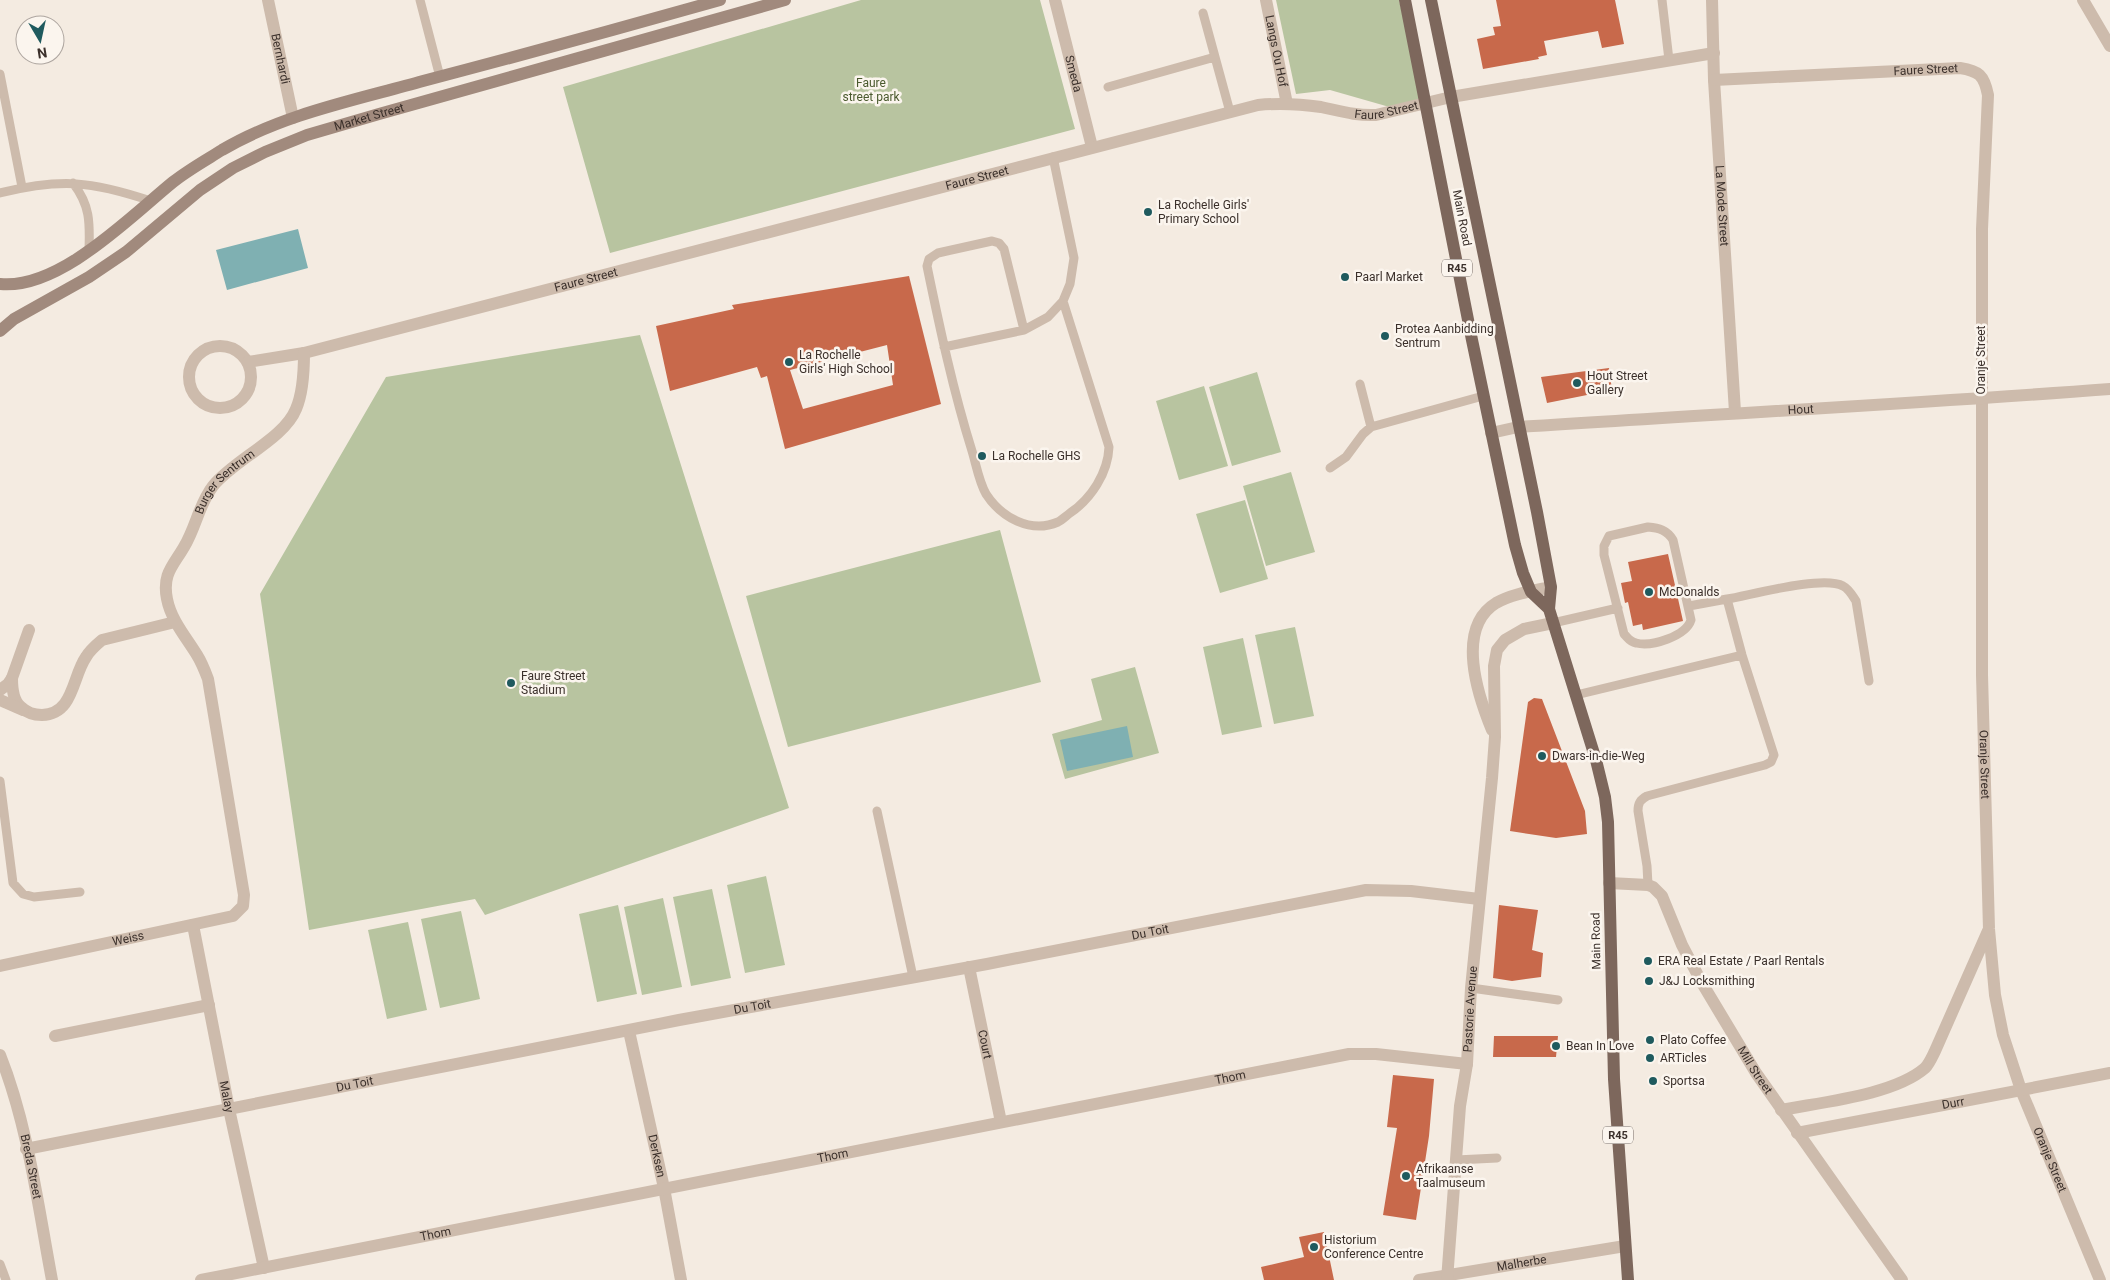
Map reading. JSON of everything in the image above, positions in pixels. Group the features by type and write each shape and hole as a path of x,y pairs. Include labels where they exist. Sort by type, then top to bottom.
{"main road":[{"name":"Market Street","path":"0,284 22,283 54,272 89,250 175,180 223,149 261,130 293,118 720,0"},
{"name":"Market Street","path":"0,331 19,315 89,277 126,252 200,190 233,168 265,152 308,135 379,114 785,0"},
{"name":"Main Road","path":"1405,0 1515,546 1531,592 1549,609"},
{"name":"Main Road","path":"1431,0 1486,257 1550,587 1549,609 1594,752 1605,797 1610,852 1609,882 1614,1079 1624,1246 1628,1280"}],"street":[{"name":"Bernhardi","path":"268,0 293,118"},
{"name":"Smeda","path":"1054,0 1092,147"},
{"name":"Langs Ou Hof","path":"1266,0 1287,104"},
{"name":"La Mode Street","path":"1712,0 1714,80 1735,412"},
{"path":"2083,0 2110,46"},
{"name":"Faure Street","path":"248,362 304,353 1258,105 1287,104 1376,116 1425,102 1451,97 1714,53"},
{"name":"Faure Street","path":"1714,80 1960,68 1975,70 1982,77 1988,95 1982,229"},
{"name":"Oranje Street","path":"1982,229 1982,675 1989,929 1994,995 2003,1034 2021,1090 2100,1280"},
{"path":"218,346 230,347 241,353 248,362 252,374 250,386 244,397 234,405 223,408 210,407 200,401 192,391 189,379 190,367 196,357 206,349 218,346"},
{"name":"Burger Sentrum","path":"244,896 208,679 199,658 175,622 167,598 165,580 186,546 201,505 212,487 231,468 273,436 292,416 299,400 304,353"},
{"name":"Hout","path":"1491,433 1518,427 1735,412 1981,399 2110,389"},
{"name":"Pastorie Avenue","path":"1495,737 1481,705 1476,686 1473,642 1477,626 1483,614 1494,604 1506,598 1550,587"},
{"path":"0,700 34,715 58,711 66,704 85,658 93,647 102,640 175,622"},
{"name":"Pastorie Avenue","path":"1447,1277 1460,1106 1468,1064 1471,988 1495,737 1494,681 1497,650 1513,634 1524,629 1553,623"},
{"path":"0,690 12,678 29,630"},
{"path":"12,678 18,705 24,710"},
{"path":"1609,882 1648,885"},
{"name":"Mill Street","path":"1648,885 1653,886 1662,896 1682,944 1702,984 1781,1110 1902,1280"},
{"name":"Du Toit","path":"26,1148 1366,890 1411,891 1479,899"},
{"name":"Weiss","path":"0,966 232,916 243,906 244,896"},
{"name":"Malay","path":"193,925 229,1109 264,1268"},
{"path":"1781,1110 1870,1092 1911,1078 1926,1067 1935,1051 1989,929"},
{"name":"Court","path":"969,967 1001,1122"},
{"path":"55,1036 209,1005"},
{"name":"Derksen","path":"629,1031 664,1188 681,1280"},
{"name":"Thom","path":"201,1280 1349,1054 1376,1054 1468,1064"},
{"name":"Breda Street","path":"0,1055 26,1148 52,1280"},
{"name":"Durr","path":"1797,1133 2110,1073"},
{"name":"Malherbe","path":"1419,1280 1447,1277 1624,1246"}],"lane":[{"path":"420,0 440,77"},
{"path":"1662,0 1669,60"},
{"path":"1203,13 1230,112"},
{"path":"1108,87 1215,57"},
{"path":"0,74 22,187"},
{"path":"944,347 1024,330 1048,317 1063,301 1070,284 1074,258 1053,157"},
{"path":"0,193 22,187 53,183 72,183 120,191 151,200"},
{"path":"72,183 83,196 87,208 90,226 89,250"},
{"path":"1024,330 1004,249 999,243 992,241 938,253 929,259 927,266 961,418 986,493 1002,513 1019,523 1038,525 1058,522 1081,506 1102,476 1109,460 1109,447 1063,301"},
{"path":"1360,384 1371,427"},
{"path":"1330,468 1346,457 1363,434 1371,427 1484,396"},
{"path":"1648,527 1659,528 1669,534 1673,540 1689,606 1691,620 1681,634 1666,639 1637,644 1630,641 1624,634 1604,555 1604,546 1609,536 1648,527"},
{"path":"1689,606 1813,582 1842,585 1851,592 1856,600 1869,681"},
{"path":"1648,885 1648,866 1638,811 1638,805 1641,800 1647,796 1765,765 1774,755 1742,655 1727,599"},
{"path":"1553,623 1618,608"},
{"path":"1576,695 1742,655"},
{"path":"0,781 12,883 23,894 34,897 80,892"},
{"path":"877,811 913,978"},
{"path":"1471,988 1558,1000"},
{"path":"1456,1160 1497,1158"},
{"path":"0,1264 6,1280"}],"green space":[{"name":"Faure street park","path":"861,0 1040,0 1075,129 610,253 563,87"},
{"path":"1276,0 1399,0 1423,101 1393,108 1330,90 1296,94"},
{"name":"Faure Street Stadium","path":"640,335 789,808 485,915 475,899 309,930 260,594 386,377"},
{"path":"1257,372 1281,452 1232,466 1209,387"},
{"path":"1204,386 1228,466 1179,480 1156,401"},
{"path":"1291,472 1315,552 1266,566 1243,486"},
{"path":"1245,500 1268,579 1220,593 1196,514"},
{"path":"1000,530 1041,682 788,747 746,596"},
{"path":"1295,627 1314,716 1274,724 1255,635"},
{"path":"1243,638 1262,727 1222,735 1203,647"},
{"path":"1135,667 1159,753 1065,779 1052,734 1102,720 1091,679"},
{"path":"766,876 785,965 745,973 727,885"},
{"path":"712,889 731,978 691,986 673,897"},
{"path":"663,898 682,987 642,995 624,907"},
{"path":"618,905 637,994 597,1002 579,914"},
{"path":"461,911 480,999 440,1008 421,919"},
{"path":"408,922 427,1010 387,1019 368,930"}],"water":[{"path":"298,229 308,268 227,290 216,250"},
{"path":"1127,726 1133,757 1067,771 1060,740"}],"building":[{"path":"1496,0 1615,0 1624,44 1602,48 1598,31 1544,41 1547,55 1538,57 1539,59 1483,69 1477,39 1495,35 1493,27 1501,26"},
{"name":"La Rochelle Girls' High School","path":"909,276 941,404 785,449 767,376 761,378 757,367 670,391 656,326 734,309 732,305","holes":["887,345 893,385 803,409 790,370"]},
{"name":"Hout Street Gallery","path":"1609,368 1612,390 1547,403 1541,377"},
{"name":"McDonalds","path":"1668,554 1683,621 1643,630 1642,624 1633,626 1628,602 1625,603 1621,583 1632,581 1628,562"},
{"name":"Dwars-in-die-Weg","path":"1534,698 1542,699 1585,811 1587,834 1556,838 1510,831 1528,702"},
{"path":"1499,905 1538,910 1532,950 1543,953 1541,977 1512,981 1493,978"},
{"path":"1494,1036 1558,1036 1556,1057 1493,1057"},
{"path":"1393,1075 1434,1079 1429,1136 1416,1220 1383,1215 1397,1128 1387,1127"},
{"name":"Historium Conference Centre","path":"1324,1232 1334,1280 1264,1280 1261,1267 1304,1257 1299,1237"}],"place":[{"name":"La Rochelle Girls' Primary School","path":"1148,212"},
{"name":"Paarl Market","path":"1345,277"},
{"name":"Protea Aanbidding Sentrum","path":"1385,336"},
{"name":"La Rochelle Girls' High School","path":"789,362"},
{"name":"Hout Street Gallery","path":"1577,383"},
{"name":"La Rochelle GHS","path":"982,456"},
{"name":"McDonalds","path":"1649,592"},
{"name":"Faure Street Stadium","path":"511,683"},
{"name":"Dwars-in-die-Weg","path":"1542,756"},
{"name":"ERA Real Estate / Paarl Rentals","path":"1648,961"},
{"name":"J&J Locksmithing","path":"1649,981"},
{"name":"Plato Coffee","path":"1650,1040"},
{"name":"Bean In Love","path":"1556,1046"},
{"name":"ARTicles","path":"1650,1058"},
{"name":"Sportsa","path":"1653,1081"},
{"name":"Afrikaanse Taalmuseum","path":"1406,1176"},
{"name":"Historium Conference Centre","path":"1314,1247"}]}
